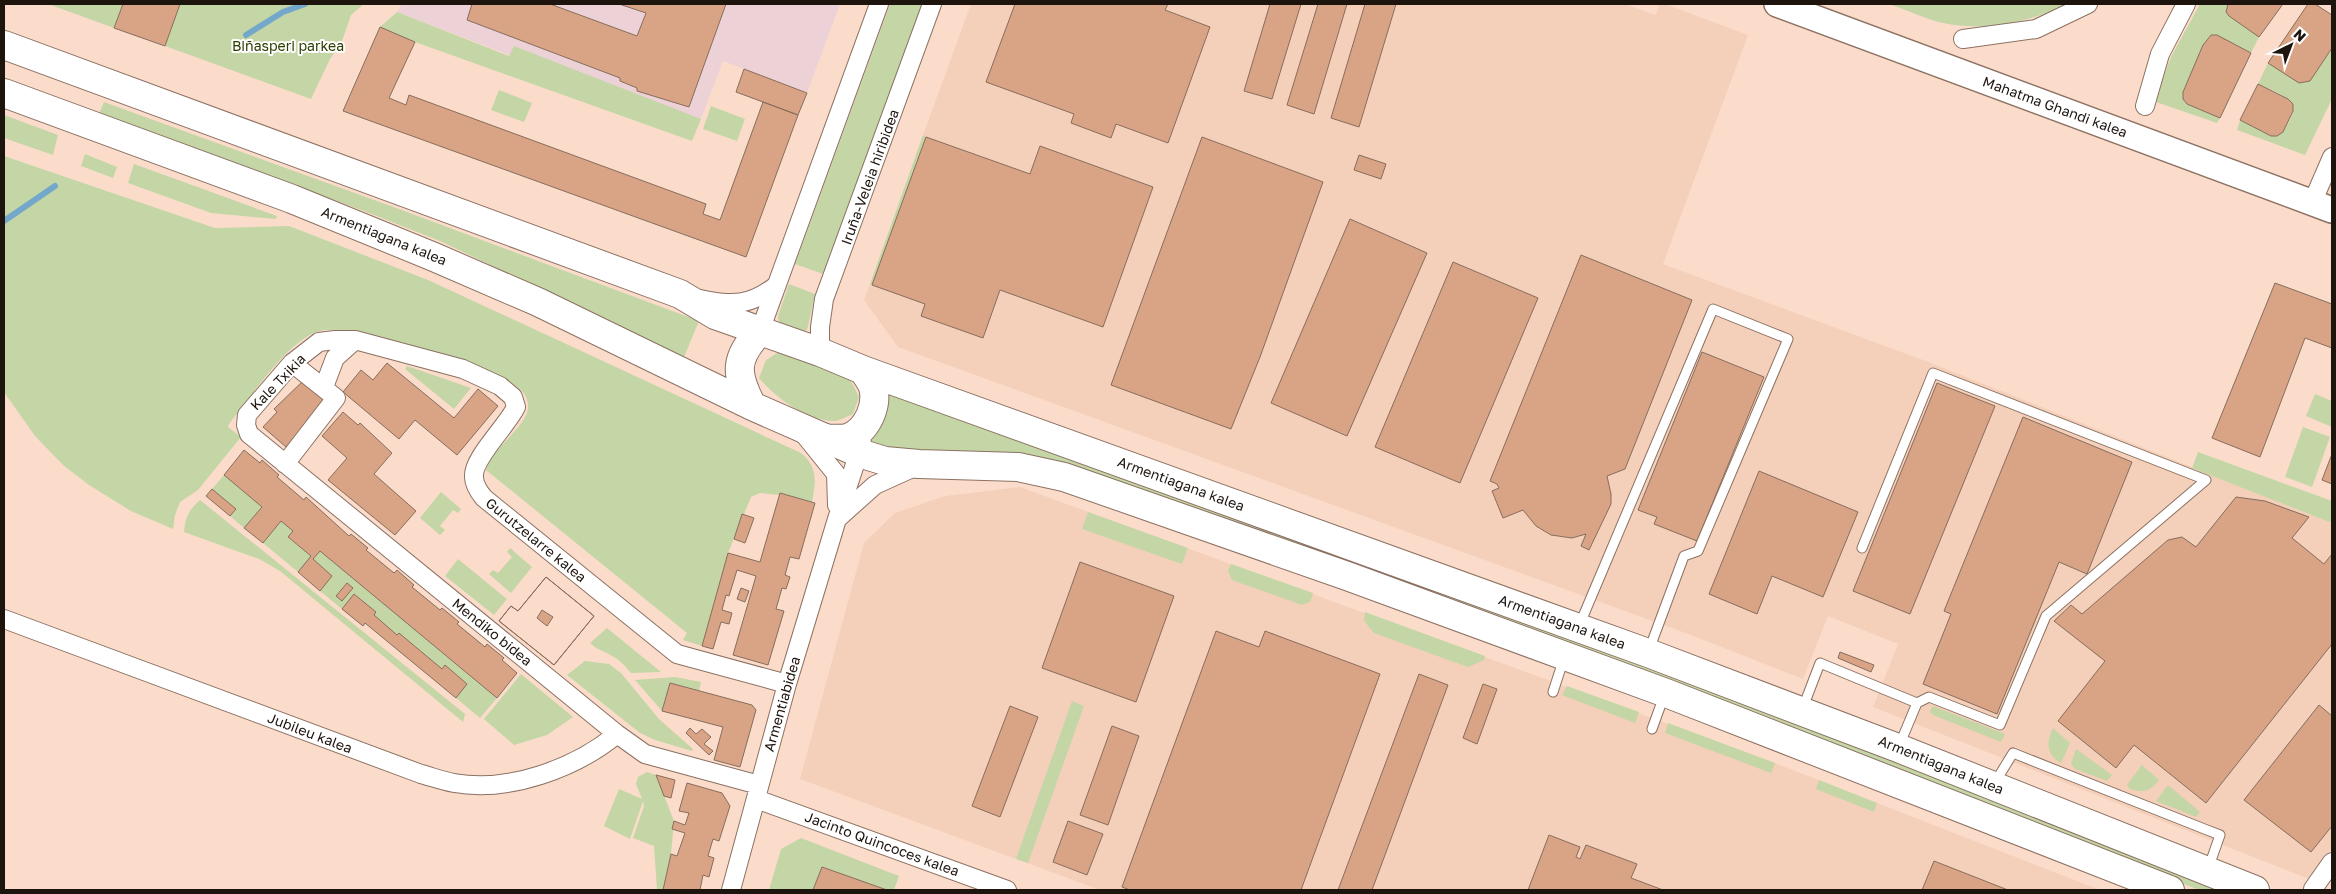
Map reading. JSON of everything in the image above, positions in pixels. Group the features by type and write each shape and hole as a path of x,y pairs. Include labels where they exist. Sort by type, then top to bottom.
{"main road":[{"name":"Mahatma Ghandi kalea","path":"1777,4 2322,207"},
{"name":"Armentiagana kalea","path":"4,45 680,294 715,315 760,332 820,352 863,370 1579,627 1898,748 2255,890"},
{"name":"Armentiagana kalea","path":"4,93 292,199 379,234 538,302 752,406 823,439 859,453 885,461 1018,467 1064,477 1666,693 2170,890"},
{"path":"752,406 740,383 740,360 748,344 760,332"},
{"path":"823,439 850,437 861,429 871,417 874,402 873,387 863,370"}],"street":[{"path":"760,332 879,4"},
{"name":"Iruña-Veleia hiribidea","path":"820,352 820,327 824,300 932,4"},
{"path":"1963,39 2036,29 2088,4"},
{"path":"2145,106 2160,54 2186,4"},
{"path":"2322,207 2332,157"},
{"path":"680,294 720,303 743,303 764,295 777,285"},
{"path":"324,386 335,358 355,340"},
{"name":"Kale Txikia","path":"249,434 246,425 247,414 292,363 319,342 355,340"},
{"name":"Gurutzelarre kalea","path":"355,340 462,369 500,386 514,397 516,406 510,420 475,466 473,477 477,489 484,498 677,654 787,684"},
{"path":"286,464 336,398 324,386 292,363"},
{"name":"Armentiabidea","path":"731,890 787,684 837,519 871,417"},
{"name":"Armentiabidea","path":"796,425 836,474 837,519"},
{"name":"Mendiko bidea","path":"249,434 617,734 645,754 757,792"},
{"path":"837,519 875,485 919,464"},
{"name":"Jubileu kalea","path":"4,620 421,774 455,783 498,783 536,775 581,757 617,734"},
{"name":"Jacinto Quincoces kalea","path":"757,792 1007,890"},
{"path":"2313,889 2332,862"}],"lane":[{"path":"1579,627 1713,309 1788,339 1698,551 1684,556 1648,653"},
{"path":"1862,548 1933,373 2206,480 2046,616 2000,725 1929,697 1917,703 1898,748"},
{"path":"1553,692 1565,656"},
{"path":"1801,711 1820,662 1917,703"},
{"path":"1652,729 1666,693"},
{"path":"1993,786 2013,753 2220,835 2208,872"}],"shaded area":[{"path":"402,4 840,4 807,93 723,61 698,127 397,12"},
{"path":"971,4 1625,4 1655,15 1660,4 1665,4 1748,35 1663,264 1931,363 2332,523 2332,849 2309,879 1873,707 1898,644 1828,616 1803,679 1691,635 898,347 864,300 870,284 873,285 925,137 923,135"},
{"path":"1020,487 1775,763 2100,890 1100,890 800,779 864,543 895,513 945,496"}],"green space":[{"path":"48,4 123,4 114,28"},
{"name":"Biñasperi parkea","path":"180,4 364,4 351,15 341,44 330,59 311,99 165,46"},
{"path":"890,4 922,4 823,274 795,264"},
{"path":"1889,4 2070,4 2024,20 1976,26 1943,23"},
{"path":"2200,4 2228,4 2226,12 2259,37 2251,53 2217,35 2211,35 2206,40 2183,91 2183,99 2187,104 2220,118 2217,123 2153,101 2172,55"},
{"path":"397,12 509,56 514,46 701,119 692,141 415,42 380,27"},
{"path":"2332,48 2332,99 2305,155 2237,130 2240,120 2271,136 2283,132 2293,111 2293,106 2286,98 2258,84 2268,63 2299,83 2310,81"},
{"path":"499,90 532,103 524,122 491,110"},
{"path":"104,102 699,321 684,357 440,241 364,211 99,114"},
{"path":"711,106 745,119 737,141 703,129"},
{"path":"4,115 58,135 53,155 4,138"},
{"path":"923,135 926,137 872,285 870,284"},
{"path":"85,154 117,167 113,178 81,166"},
{"path":"4,156 215,228 289,226 428,280 801,453 807,458 813,469 815,481 812,502 780,493 779,495 760,493 751,497 728,553 702,646 683,640 687,633 486,470 492,456 519,427 527,414 528,401 522,391 491,374 411,346 362,334 326,330 314,333 291,349 257,387 228,427 241,437 198,490 180,502 175,515 173,529 131,511 89,485 63,465 35,436 4,392"},
{"path":"134,164 277,216 276,219 211,213 128,183"},
{"path":"789,284 815,294 807,330 802,332 779,322 778,316"},
{"path":"782,350 850,379 859,397 853,414 836,421 813,417 792,407 766,386 759,378 766,360"},
{"path":"407,366 471,388 454,409 405,369"},
{"path":"893,393 1576,637 2230,890 2199,890 1845,750 1113,482 873,447 870,443 885,415 888,395"},
{"path":"2315,394 2332,401 2332,427 2306,416"},
{"path":"2303,427 2330,437 2312,487 2285,477"},
{"path":"2198,452 2332,501 2332,523 2192,468"},
{"path":"224,475 262,507 244,528 230,516 236,509 212,489"},
{"path":"441,492 461,509 458,513 453,510 440,526 445,530 440,535 420,518"},
{"path":"200,500 465,714 463,722 280,571 259,559 184,532 188,514"},
{"path":"1088,512 1188,548 1182,564 1082,529"},
{"path":"281,521 293,531 288,538 311,556 298,572 263,543"},
{"path":"510,548 532,567 511,593 489,574 493,570 498,573 512,557 507,552"},
{"path":"320,551 497,698 480,718 456,698 467,684 445,665 442,669 399,633 397,635 374,615 376,612 355,594 342,609 320,591 332,576 313,559"},
{"path":"458,559 507,599 494,615 445,576"},
{"path":"1231,564 1313,593 1310,602 1302,605 1232,580 1228,571"},
{"path":"1365,612 1485,656 1484,660 1468,667 1374,633 1364,621"},
{"path":"607,628 661,672 631,673 618,659 590,643"},
{"path":"585,661 609,664 621,673 659,719 693,749 692,751 655,740 640,733 567,675"},
{"path":"521,674 573,717 547,735 514,745 484,719"},
{"path":"675,677 701,682 699,691 670,683 662,711 635,680"},
{"path":"1567,686 1639,712 1635,723 1562,695"},
{"path":"1072,701 1084,706 1028,863 1016,859"},
{"path":"1933,706 2005,734 2001,742 1933,715 1930,711"},
{"path":"1668,723 1775,763 1771,773 1665,733"},
{"path":"2053,728 2070,743 2061,763 2052,756 2049,748 2049,738"},
{"path":"2076,749 2112,775 2107,781 2075,769 2071,764"},
{"path":"2142,765 2159,780 2146,790 2130,789 2127,785"},
{"path":"647,772 656,775 674,821 671,854 663,890 657,890 654,846 633,838 644,806 643,801 630,839 604,826 619,789 642,799 636,784 638,777"},
{"path":"1819,780 1877,803 1874,812 1816,789"},
{"path":"2168,785 2200,812 2196,817 2156,801"},
{"path":"801,838 899,876 894,890 887,890 822,867 813,890 769,890 781,849"}],"building":[{"path":"123,4 180,4 165,46 114,28"},
{"path":"472,4 550,4 637,36 646,13 619,4 726,4 689,107 637,91 637,88 620,81 620,78 467,20"},
{"path":"1015,4 1168,4 1165,10 1210,27 1168,143 1116,124 1111,138 1071,123 1074,114 986,82"},
{"path":"1270,4 1301,4 1272,99 1244,91"},
{"path":"1318,4 1347,4 1314,114 1287,105"},
{"path":"1365,4 1396,4 1359,127 1331,118"},
{"path":"2228,4 2283,4 2259,37 2229,16 2226,12"},
{"path":"2308,4 2315,4 2332,15 2332,48 2310,81 2299,83 2268,63"},
{"path":"380,27 415,42 389,98 406,105 409,95 706,204 703,214 720,220 763,102 798,115 746,257 343,111"},
{"path":"2211,35 2217,35 2251,53 2220,118 2187,104 2183,99 2183,92 2203,45"},
{"path":"744,69 807,93 798,115 736,92"},
{"path":"2258,84 2288,99 2293,104 2293,111 2283,132 2277,136 2271,136 2240,120"},
{"path":"926,137 1030,174 1040,146 1153,187 1103,327 1000,290 983,338 921,316 925,304 872,285"},
{"path":"1202,137 1323,182 1260,357 1231,429 1111,385"},
{"path":"1359,155 1386,164 1381,179 1354,170"},
{"path":"1350,219 1427,253 1347,436 1271,403"},
{"path":"1581,255 1692,300 1625,469 1607,476 1611,504 1589,550 1581,546 1586,534 1572,538 1551,535 1536,526 1523,510 1503,518 1492,491 1499,488 1497,484 1490,481"},
{"path":"1453,262 1538,298 1460,483 1375,447"},
{"path":"2275,283 2332,304 2332,348 2305,338 2260,457 2212,438"},
{"path":"1702,352 1764,377 1697,541 1654,524 1657,517 1638,510"},
{"path":"387,363 454,418 478,389 498,406 457,455 415,420 399,439 343,392 361,370 373,380"},
{"path":"304,380 328,401 286,447 263,427 277,412 274,409"},
{"path":"1937,383 1995,406 1910,614 1853,591"},
{"path":"343,412 358,425 360,423 392,453 374,474 416,511 395,535 328,480 347,458 322,436"},
{"path":"2023,417 2132,462 2087,574 2059,562 1997,714 1923,684 1951,614 1944,611"},
{"path":"244,450 260,463 262,460 279,475 277,477 304,500 306,497 349,536 351,534 368,548 366,550 394,573 397,570 414,585 412,587 440,610 442,608 459,622 457,624 485,647 487,644 504,658 502,660 517,673 497,698 320,551 313,559 332,576 320,591 298,572 311,556 288,537 293,531 281,521 263,543 244,528 262,507 224,475"},
{"path":"2332,454 2332,484 2322,480"},
{"path":"1759,471 1858,512 1823,597 1772,576 1757,614 1709,594"},
{"path":"212,489 236,509 230,516 206,496"},
{"path":"780,493 815,503 799,559 790,557 785,575 790,577 786,589 782,588 776,609 784,611 768,665 733,655 756,576 737,570 729,596 726,595 722,610 732,613 729,624 721,622 713,649 702,646 728,553 760,562"},
{"path":"2236,497 2265,501 2309,517 2292,538 2324,564 2332,554 2332,644 2206,803 2134,745 2116,768 2058,721 2105,661 2054,621 2071,605 2082,614 2168,540 2182,537 2196,547"},
{"path":"742,514 754,518 745,543 734,539"},
{"path":"1080,562 1174,596 1136,702 1042,668"},
{"path":"546,577 594,616 554,665 499,621 511,606 518,611","holes":["542,610 553,617 547,626 537,618"]},
{"path":"546,577 594,616 554,665 499,621 511,606 518,611"},
{"path":"347,583 353,588 342,601 336,596"},
{"path":"741,588 749,591 745,602 737,599"},
{"path":"354,594 376,612 374,615 397,635 399,633 442,669 445,665 467,684 456,698 365,623 363,626 342,609"},
{"path":"1216,631 1259,647 1265,631 1380,674 1301,890 1130,890 1122,887"},
{"path":"1840,652 1874,665 1871,672 1838,658"},
{"path":"1419,674 1448,685 1372,890 1338,890"},
{"path":"670,683 752,705 756,710 740,767 714,760 723,727 662,711"},
{"path":"1483,684 1497,689 1477,744 1463,738"},
{"path":"2319,705 2332,716 2332,826 2311,852 2244,800"},
{"path":"1010,706 1038,717 1000,817 972,806"},
{"path":"1112,726 1139,736 1108,825 1080,815"},
{"path":"690,728 696,734 702,729 711,737 704,744 713,751 709,755 686,733"},
{"path":"656,775 675,780 671,798 664,796"},
{"path":"687,783 722,793 730,806 719,841 713,839 708,856 714,858 709,877 703,875 700,890 663,890 671,854 677,856 685,833 672,829 674,821 685,825 689,813 679,811"},
{"path":"1068,821 1103,834 1087,875 1053,862"},
{"path":"1549,835 1580,847 1576,857 1580,859 1586,845 1637,864 1631,878 1663,890 1528,890"},
{"path":"1934,861 2008,890 1922,890"},
{"path":"822,867 887,890 813,890"}],"waterway":[{"path":"246,35 283,12 305,4"},
{"path":"4,221 55,186"}]}
